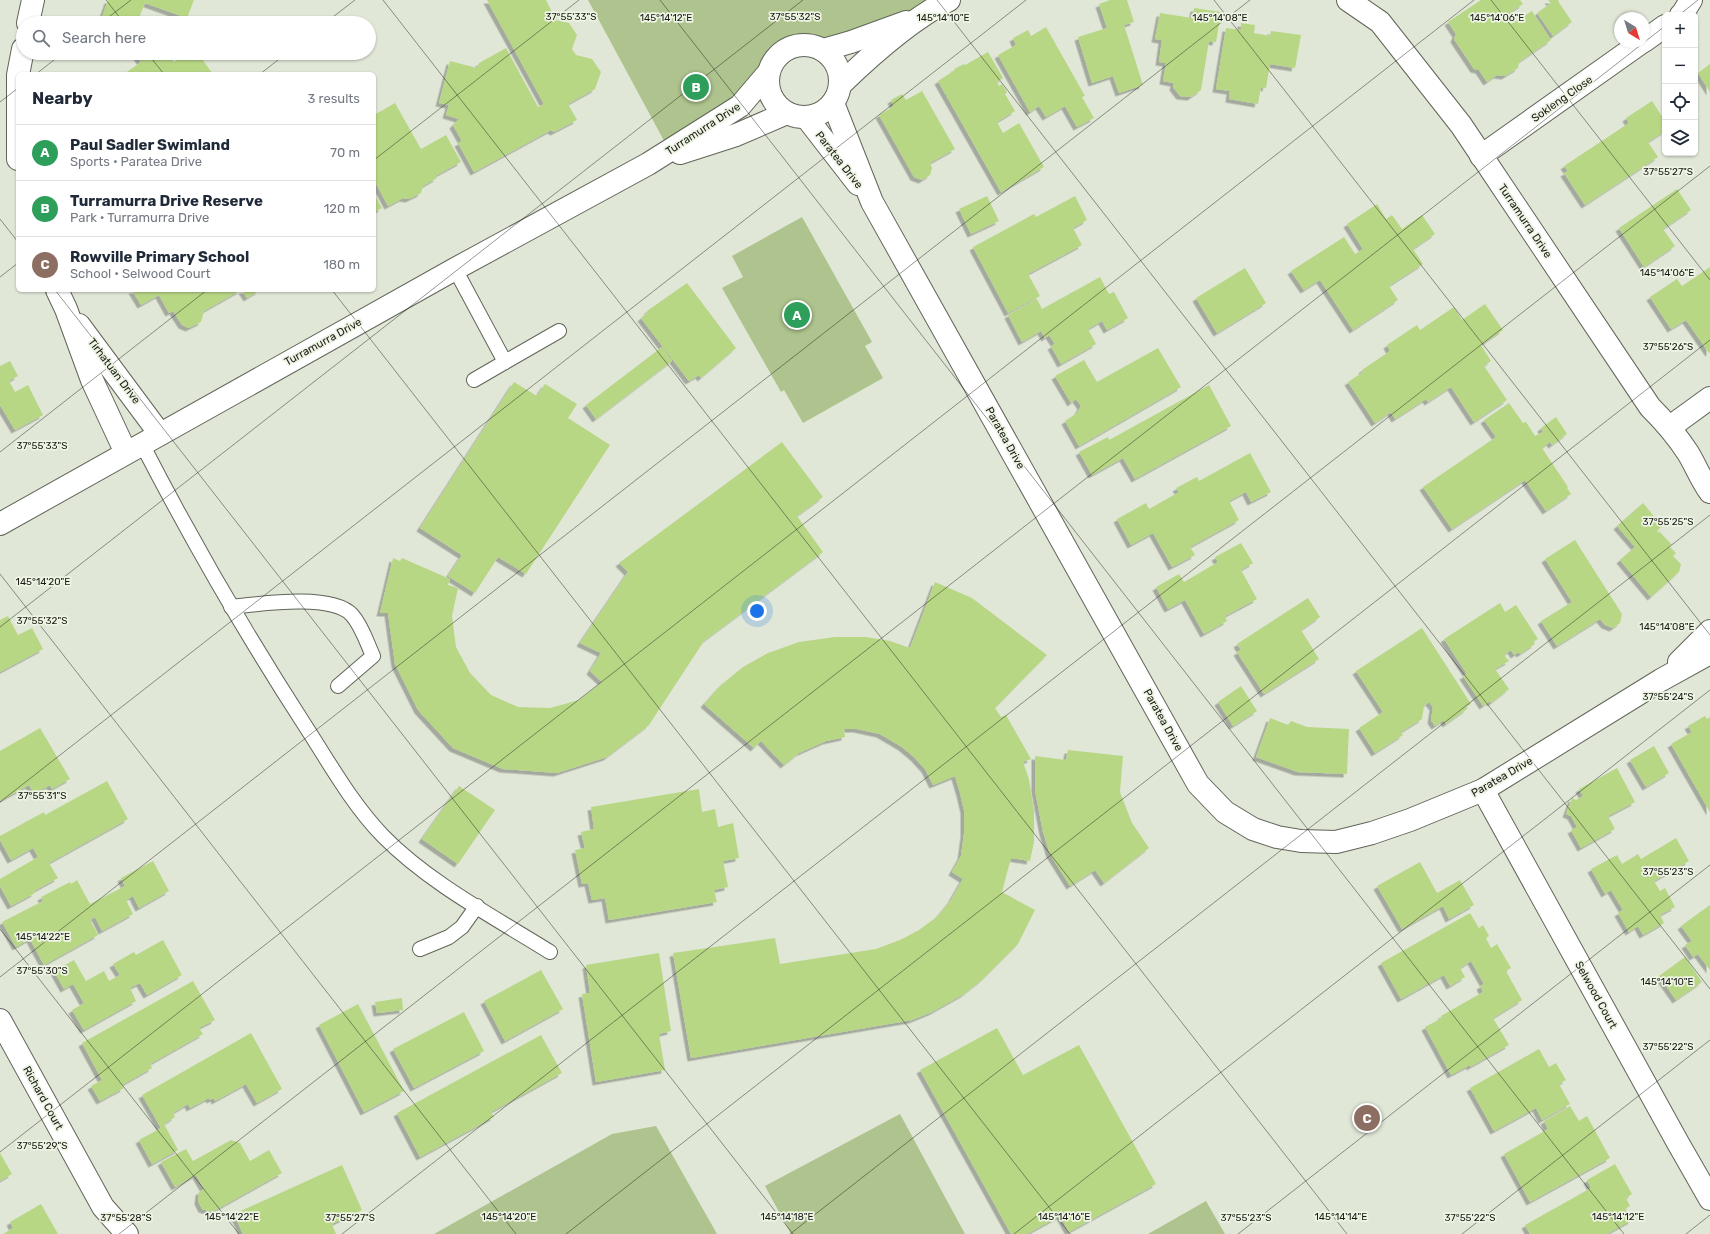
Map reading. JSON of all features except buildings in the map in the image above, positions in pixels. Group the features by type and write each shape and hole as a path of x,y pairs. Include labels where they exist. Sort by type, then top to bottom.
{"street":[{"path":"30,16 33,0"},
{"name":"Turramurra Drive","path":"1348,0 1380,22 1456,118 1650,407 1670,427 1689,455 1701,479 1710,492"},
{"path":"1684,12 1691,0"},
{"path":"823,50 851,42 938,5"},
{"path":"837,94 837,64 831,56 823,50 812,46 801,45 781,53 773,62 769,72 768,84 771,96 778,106 797,115 816,115 825,110 860,66 938,5"},
{"name":"Sokleng Close","path":"1650,36 1662,28"},
{"name":"Sokleng Close","path":"1481,156 1633,48"},
{"path":"19,72 21,60"},
{"name":"Turramurra Drive","path":"0,524 454,269 648,164 740,106 769,72"},
{"name":"Paratea Drive","path":"837,94 872,202 1198,784 1226,812 1253,829 1277,837 1301,842 1336,842 1372,833 1410,820 1483,790 1661,680 1710,653"},
{"name":"Turramurra Drive","path":"648,164 797,115"},
{"name":"Paratea Drive","path":"797,115 872,202"},
{"name":"Tirhatuan Drive","path":"62,299 143,443"},
{"name":"Tirhatuan Drive","path":"62,299 92,380 143,443"},
{"path":"1670,427 1710,398"},
{"name":"Turramurra Drive","path":"1689,455 1710,471"},
{"name":"Paratea Drive","path":"1661,680 1710,631"},
{"name":"Selwood Court","path":"1483,790 1710,1199"},
{"name":"Richard Court","path":"0,1020 104,1207 127,1234"}],"lane":[{"path":"454,269 505,362"},
{"path":"474,380 559,331"},
{"path":"143,443 214,579 287,699 361,810 383,836 420,870 550,952"},
{"path":"231,606 288,601 310,602 325,604 348,612 357,622 373,656 338,686"},
{"path":"420,949 449,937 462,927 477,906"}],"green space":[{"path":"588,0 938,0 823,50 814,47 798,46 784,51 773,63 769,72 669,150"},
{"path":"802,217 872,342 865,346 883,378 803,423 784,390 781,392 722,288 743,277 732,256"},
{"path":"900,1114 965,1234 791,1234 765,1186"},
{"path":"656,1126 717,1234 434,1234 612,1134"},
{"path":"1206,1201 1225,1234 1148,1234"}],"place":[{"name":"Turramurra Drive Reserve","path":"696,87"},
{"name":"Paul Sadler Swimland","path":"797,315"},
{"name":"Rowville Primary School","path":"1367,1118"}]}
